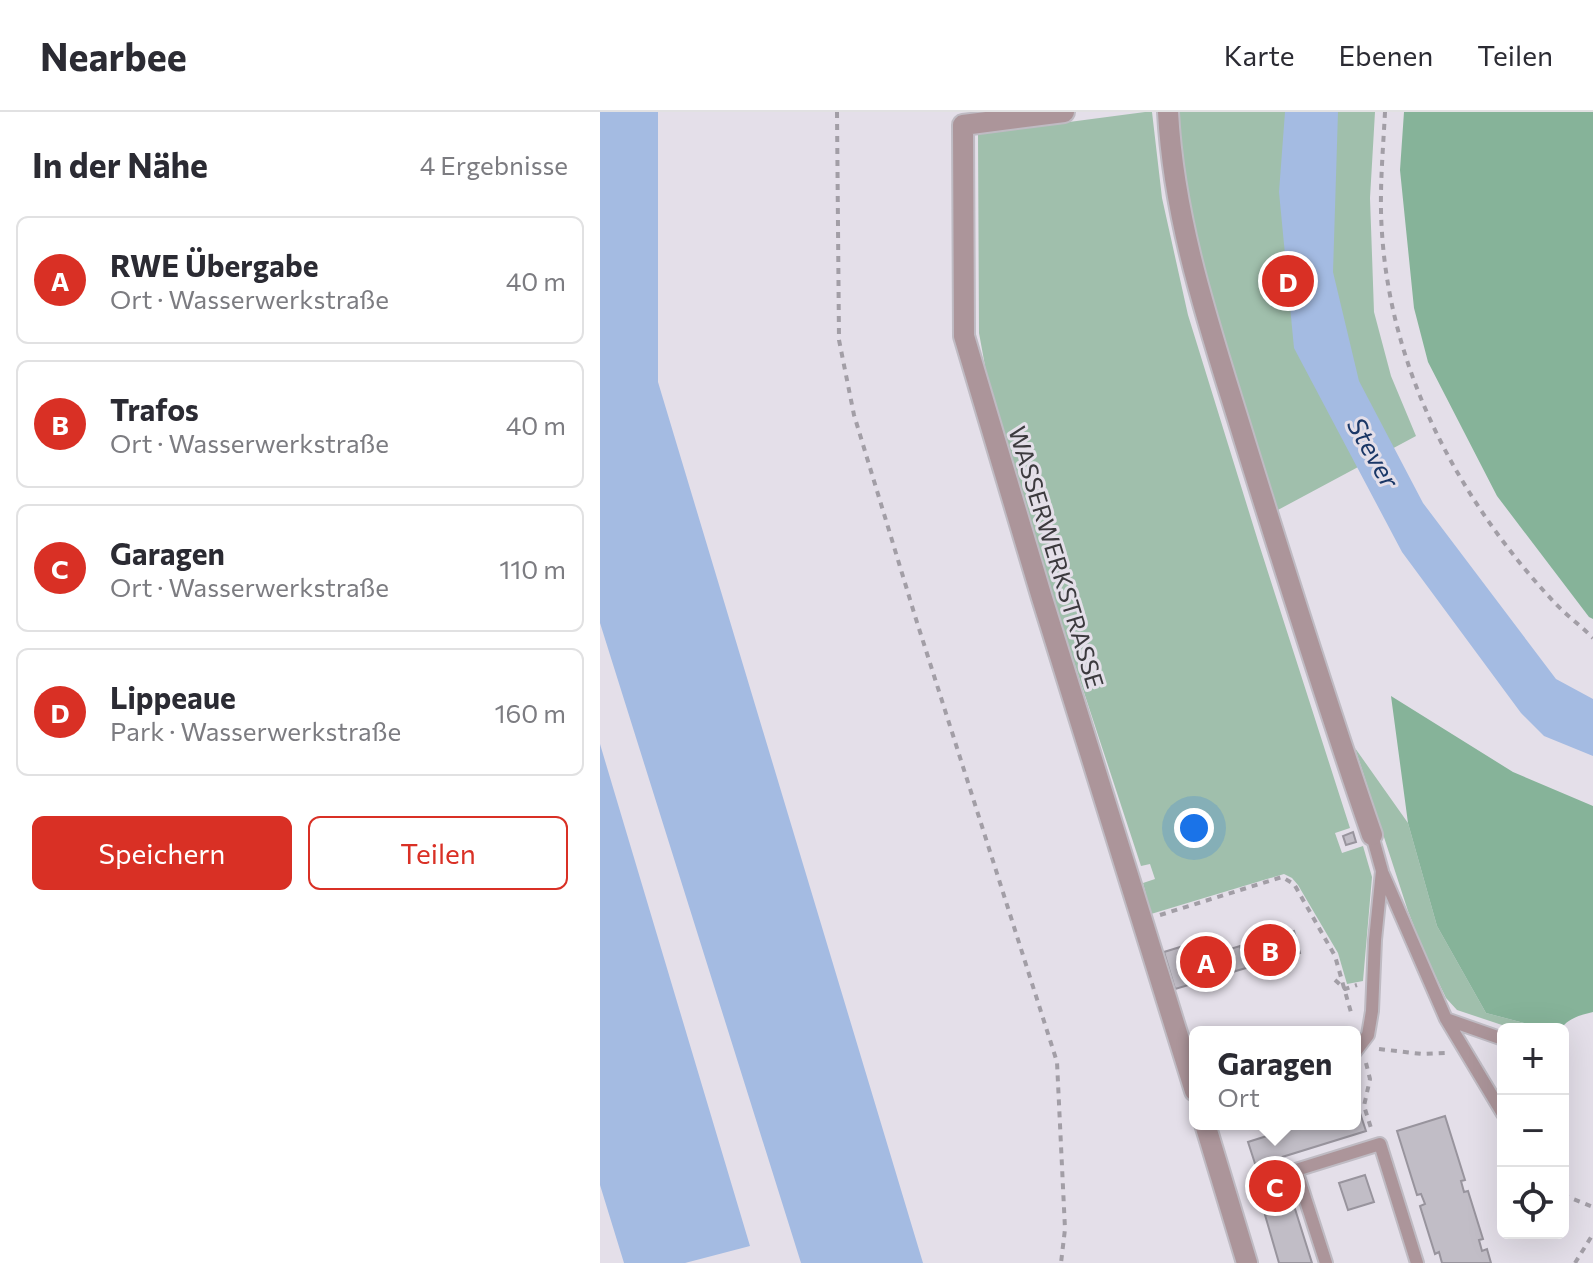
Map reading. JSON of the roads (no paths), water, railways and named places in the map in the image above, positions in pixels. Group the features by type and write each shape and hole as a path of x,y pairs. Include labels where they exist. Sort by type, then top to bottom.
{"street":[{"name":"WASSERWERKSTRASSE","path":"1064,112 963,125 964,336 1046,613 1189,1072"},
{"path":"1168,112 1179,205 1204,308 1372,835"},
{"path":"1207,1130 1247,1263"}],"lane":[{"path":"1372,835 1382,871 1446,1019 1497,1105"},
{"path":"1361,1045 1368,1035 1372,1011 1382,871"},
{"path":"1446,1019 1497,1037"},
{"path":"1326,1263 1296,1170 1380,1144 1417,1263"}],"water":[{"path":"600,112 658,112 658,382 923,1263 801,1263 600,623"},
{"name":"Stever","path":"1285,112 1338,112 1333,272 1359,381 1423,503 1556,679 1593,699 1593,756 1544,736 1521,713 1402,552 1294,348 1279,192"},
{"path":"600,744 750,1246 685,1263 624,1263 600,1185"}],"place":[{"name":"Lippeaue","path":"1288,281"},
{"name":"Trafos","path":"1270,950"},
{"name":"RWE Übergabe","path":"1206,962"},
{"name":"Garagen","path":"1275,1186"}]}
